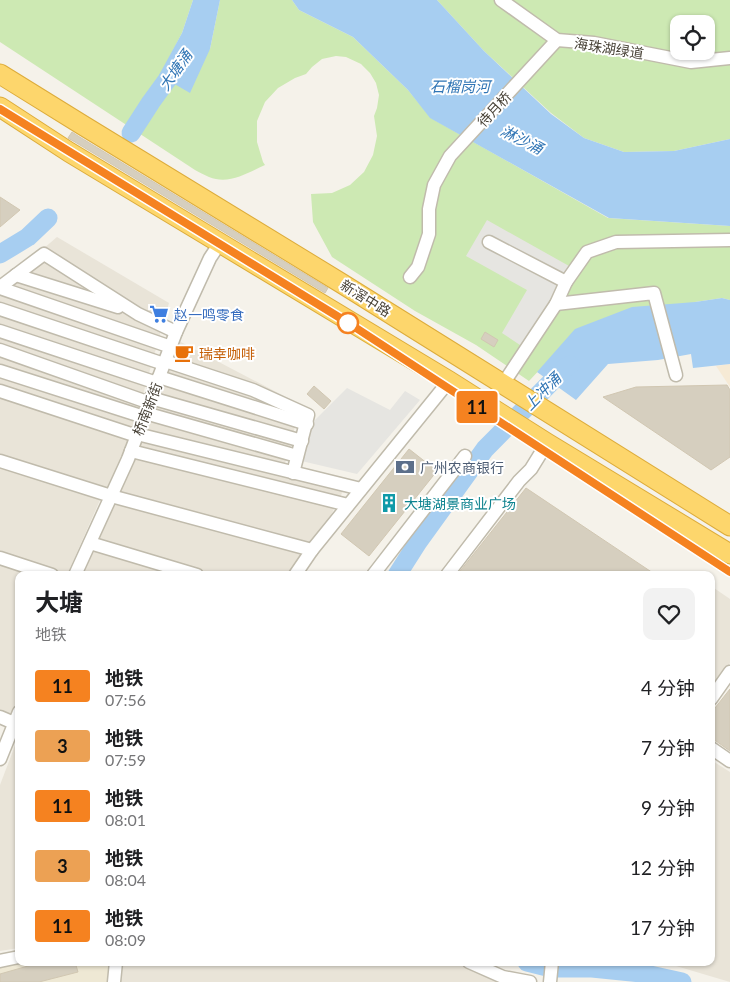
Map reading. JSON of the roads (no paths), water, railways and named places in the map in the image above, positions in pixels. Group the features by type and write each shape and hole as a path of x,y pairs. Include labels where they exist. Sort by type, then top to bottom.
{"highway":[{"name":"新滘中路","path":"0,74 341,282 730,526"},
{"name":"新滘中路","path":"0,107 69,152 730,554"}],"street":[{"name":"海珠湖绿道","path":"501,0 557,40 594,43 691,62 730,58"},
{"name":"待月桥","path":"410,277 418,267 429,234 428,209 434,185 450,156 557,40"},
{"path":"510,388 566,282 587,252 616,242 730,240"},
{"path":"489,242 566,282"},
{"name":"桥南新街","path":"77,571 131,451 176,332 210,258 220,243"},
{"path":"0,288 44,254 134,312 176,332"},
{"path":"16,275 134,312"},
{"path":"0,288 171,347"},
{"path":"556,304 654,293 676,373"},
{"path":"0,309 253,390 308,415 292,473"},
{"path":"0,331 307,424"},
{"path":"0,350 147,408 297,456"},
{"path":"0,371 147,408 302,441"},
{"path":"300,571 312,550 448,381"},
{"path":"0,391 137,435 361,489"},
{"path":"450,571 519,481 531,469 543,440"},
{"path":"131,451 348,505"},
{"path":"376,571 465,456"},
{"path":"0,460 111,496 312,550"},
{"path":"90,543 184,571"},
{"path":"0,558 40,571"},
{"path":"715,693 730,672"},
{"path":"0,717 15,717"},
{"path":"0,759 15,722"},
{"path":"715,751 730,761"},
{"path":"0,961 15,958"},
{"path":"114,982 116,966"},
{"path":"478,966 503,977 530,982"},
{"path":"550,982 552,966"}],"water":[{"path":"193,0 220,0 210,49 190,93 159,75 182,33"},
{"name":"石榴岗河","path":"292,0 437,0 484,51 551,114 584,138 624,152 674,151 730,139 730,226 609,218 430,118 408,90 353,37 299,10"},
{"path":"722,298 730,300 730,364 693,368 691,354 658,360 608,364 576,400 537,372 575,329 632,307"}],"waterway":[{"name":"大塘涌","path":"131,133 183,58"},
{"name":"大塘涌","path":"0,254 28,237 48,218"},
{"name":"上冲涌","path":"400,571 418,542 485,449 570,365"},
{"name":"上冲涌","path":"543,966 641,973 682,982"}],"metro line":[{"name":"11","path":"0,109 350,324 730,572"}],"place":[{"name":"赵一鸣零食","path":"159,314"},
{"name":"瑞幸咖啡","path":"184,353"},
{"name":"广州农商银行","path":"405,467"},
{"name":"大塘湖景商业广场","path":"389,503"}],"water label":[{"name":"淋沙涌","path":"522,139"}]}
